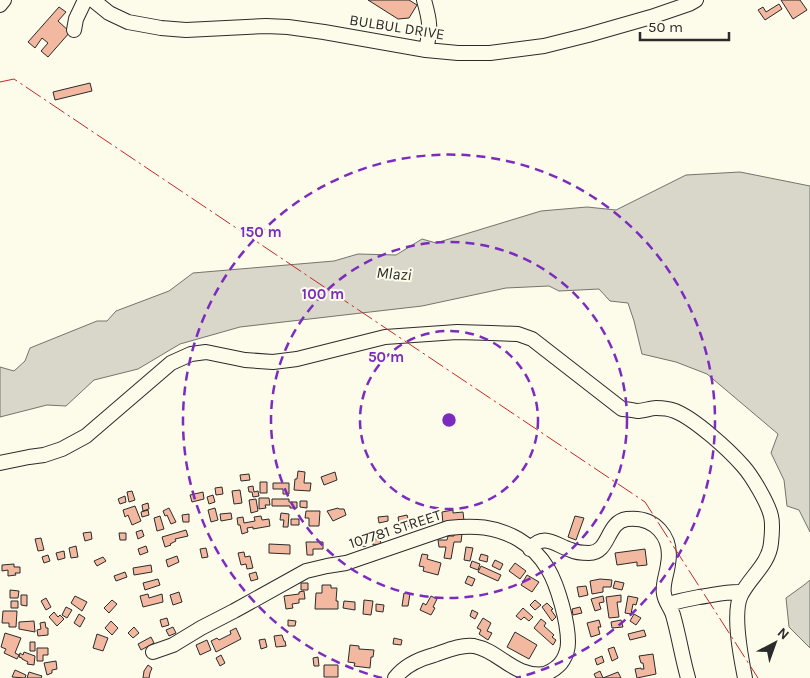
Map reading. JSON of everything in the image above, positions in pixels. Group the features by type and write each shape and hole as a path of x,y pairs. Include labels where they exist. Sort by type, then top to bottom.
{"street":[{"path":"0,5 4,0"},
{"path":"74,30 76,19 85,0"},
{"name":"BULBUL DRIVE","path":"92,0 109,13 128,22 161,28 186,30 266,26 288,27 426,50 490,53 544,46 588,35 651,17 696,0"},
{"path":"424,0 429,16 430,32 426,50"},
{"path":"0,463 44,455 62,449 86,436 171,363 191,354 206,352 245,360 273,362 297,359 385,337 457,332 518,334 532,339 622,409 639,411 656,408 674,411 686,418 701,427 744,467 763,497 771,516 772,529 768,554 739,598 737,610 739,637 745,678"},
{"path":"530,548 535,543 546,540 574,552 595,553 601,549 610,532 619,522 628,519 640,520 658,528 667,543 669,554 664,595 674,617 688,678"},
{"name":"107781 STREET","path":"153,652 173,645 306,571 346,562 448,528 477,526 505,533 518,539 530,548 542,561 550,573 559,597 568,641 563,660 556,668 543,675 534,677 523,676 517,674 481,648 468,645 412,663 395,678"},
{"path":"668,604 684,599 742,592"}],"water":[{"name":"Mlazi","path":"740,172 810,186 810,532 799,510 787,506 784,480 771,453 778,434 707,374 676,362 642,354 628,303 610,301 599,289 559,291 549,286 506,288 422,306 240,327 180,344 138,369 94,380 66,406 47,405 0,417 0,367 14,371 25,361 30,348 97,321 107,321 116,311 169,291 193,273 334,261 358,254 396,255 422,239 436,243 541,211 587,207 616,210 686,175"},
{"path":"810,580 810,648 789,627 786,598"}],"building":[{"path":"368,0 409,0 417,5 409,18 398,19"},
{"path":"781,0 800,0 807,10 793,19"},
{"path":"779,4 782,9 765,20 758,10 763,7 766,12"},
{"path":"59,7 66,12 58,21 70,32 48,57 41,51 48,43 42,38 35,48 28,42"},
{"path":"90,83 92,91 55,100 53,92"},
{"path":"298,471 305,472 304,483 311,483 310,491 294,490"},
{"path":"335,472 337,480 324,485 321,477"},
{"path":"249,474 250,480 241,481 240,475"},
{"path":"260,482 267,482 267,493 260,493"},
{"path":"273,483 289,483 289,494 283,494 283,489 273,489"},
{"path":"253,486 254,492 258,491 259,496 253,497 252,492 249,492 248,487"},
{"path":"222,487 223,494 216,495 215,488"},
{"path":"240,490 242,503 234,504 232,491"},
{"path":"132,491 135,500 129,502 127,492"},
{"path":"203,492 204,499 192,502 190,495"},
{"path":"213,495 215,502 209,504 207,497"},
{"path":"125,496 126,502 120,504 118,499"},
{"path":"259,498 269,498 270,505 265,505 266,508 259,509"},
{"path":"256,499 258,511 251,513 249,500"},
{"path":"272,499 289,499 289,502 297,502 297,508 272,506"},
{"path":"300,501 307,501 307,508 300,507"},
{"path":"148,503 149,509 143,511 142,505"},
{"path":"135,506 141,521 132,525 128,515 125,517 123,510"},
{"path":"169,508 176,522 171,524 163,511"},
{"path":"215,508 218,520 211,522 208,510"},
{"path":"338,508 344,509 346,515 333,521 327,511"},
{"path":"148,510 149,515 142,517 141,512"},
{"path":"453,510 453,513 463,512 464,521 443,524 442,512"},
{"path":"306,511 320,511 319,526 309,526 309,518 305,518"},
{"path":"231,513 232,519 221,521 220,514"},
{"path":"281,513 289,514 288,527 283,527 284,520 280,520"},
{"path":"189,514 189,522 183,522 182,515"},
{"path":"407,515 410,526 405,527 404,522 399,523 398,517"},
{"path":"160,516 164,529 157,531 154,518"},
{"path":"261,516 262,520 269,519 270,526 253,529 253,527 247,528 248,532 242,534 237,518 243,517 244,523 255,521 254,517"},
{"path":"388,516 388,521 379,523 378,517"},
{"path":"575,516 584,518 576,540 568,537"},
{"path":"291,519 299,519 299,525 291,525"},
{"path":"142,530 144,536 138,539 136,532"},
{"path":"186,530 188,536 175,539 176,541 171,545 165,547 162,537"},
{"path":"91,532 92,539 85,541 83,533"},
{"path":"119,533 126,533 126,540 120,540"},
{"path":"455,534 462,534 461,542 454,542 451,559 444,558 446,547 439,547 438,540 447,540 448,536 454,536"},
{"path":"365,537 366,546 357,547 356,539"},
{"path":"41,538 44,550 38,551 35,539"},
{"path":"373,539 380,539 381,544 373,545"},
{"path":"306,542 323,542 323,549 313,549 313,555 307,555"},
{"path":"269,544 290,545 290,554 269,553"},
{"path":"76,546 78,557 71,558 69,548"},
{"path":"146,546 148,552 140,555 138,549"},
{"path":"466,547 473,548 470,561 464,560"},
{"path":"206,548 208,557 202,558 200,549"},
{"path":"645,549 647,565 637,566 637,562 617,565 615,553"},
{"path":"64,551 65,558 58,560 56,553"},
{"path":"244,552 245,557 250,556 253,568 247,569 246,564 241,565 238,553"},
{"path":"422,554 428,555 427,559 441,563 438,575 423,571 424,567 419,566"},
{"path":"481,554 488,556 487,562 479,560"},
{"path":"48,555 50,561 44,563 42,557"},
{"path":"177,556 179,562 168,567 166,560"},
{"path":"103,557 106,561 97,566 94,561"},
{"path":"495,560 503,564 500,570 492,566"},
{"path":"472,561 480,564 478,570 470,567"},
{"path":"515,563 526,571 520,579 509,571"},
{"path":"14,564 14,567 20,567 20,573 8,576 8,570 2,571 2,565"},
{"path":"151,565 152,572 134,575 133,568"},
{"path":"481,566 501,575 498,581 478,572"},
{"path":"125,572 127,577 116,581 114,576"},
{"path":"256,572 258,579 251,581 249,574"},
{"path":"527,575 539,582 532,592 521,585"},
{"path":"468,576 475,579 472,586 465,583"},
{"path":"158,579 160,585 145,590 143,583"},
{"path":"600,579 612,580 611,587 603,587 603,592 592,594 590,581"},
{"path":"615,581 624,583 622,590 613,588"},
{"path":"301,583 308,583 308,590 301,590"},
{"path":"322,585 331,585 331,588 337,588 336,601 338,601 338,609 315,609 316,593 322,593"},
{"path":"586,586 588,595 579,597 577,587"},
{"path":"10,590 19,591 18,598 10,598"},
{"path":"304,591 305,599 299,599 299,603 292,604 293,608 286,609 284,596 299,594 299,592"},
{"path":"179,592 182,602 173,605 170,595"},
{"path":"404,593 410,594 408,606 402,606"},
{"path":"148,594 149,598 162,594 163,602 143,607 140,596"},
{"path":"21,595 27,595 27,606 21,605"},
{"path":"621,595 621,602 617,602 619,617 609,618 606,597"},
{"path":"75,596 87,602 82,611 71,603"},
{"path":"431,596 437,599 431,615 420,610 423,603 426,605"},
{"path":"603,596 604,602 599,603 601,609 595,611 591,599"},
{"path":"628,596 638,598 636,605 633,604 631,614 625,613"},
{"path":"46,598 51,607 46,610 41,601"},
{"path":"112,600 117,604 109,613 104,608"},
{"path":"364,600 373,601 371,615 363,614"},
{"path":"535,600 541,605 535,610 530,605"},
{"path":"11,601 18,601 18,608 11,608"},
{"path":"344,601 355,602 355,610 343,608"},
{"path":"547,603 553,609 551,610 556,617 552,621 542,607"},
{"path":"376,604 384,605 383,612 376,611"},
{"path":"66,607 72,610 67,618 62,615"},
{"path":"580,607 582,613 573,615 572,609"},
{"path":"523,608 533,617 529,621 524,617 521,620 516,616"},
{"path":"472,610 478,613 475,619 470,616"},
{"path":"3,611 17,611 16,627 9,627 9,623 2,623"},
{"path":"54,612 58,617 60,615 64,619 57,626 49,617"},
{"path":"79,614 85,618 80,627 74,623"},
{"path":"634,614 641,618 636,625 630,621"},
{"path":"167,618 169,625 162,627 160,620"},
{"path":"483,618 491,623 487,631 492,633 488,640 479,634 481,630 477,628"},
{"path":"541,619 546,623 544,626 554,635 552,637 556,640 553,645 534,628"},
{"path":"288,620 296,621 295,626 288,626"},
{"path":"599,620 600,634 591,637 587,623"},
{"path":"621,620 623,627 612,628 611,622"},
{"path":"34,621 35,632 19,629 19,622"},
{"path":"111,621 118,628 112,635 105,628"},
{"path":"45,622 46,628 48,628 48,635 38,636 37,630 41,629 40,623"},
{"path":"134,627 139,633 133,638 128,633"},
{"path":"173,627 176,633 169,636 166,630"},
{"path":"236,628 241,639 216,652 211,641 217,638 219,640 231,634 230,631"},
{"path":"644,630 646,636 630,640 628,634"},
{"path":"515,632 537,645 529,659 507,647"},
{"path":"5,633 21,638 15,653 19,655 17,659 4,653 6,649 1,647"},
{"path":"97,634 108,638 103,651 93,648"},
{"path":"282,635 286,646 276,647 274,636"},
{"path":"151,637 154,643 141,650 138,644"},
{"path":"394,638 402,640 401,645 393,644"},
{"path":"265,639 267,647 261,649 259,640"},
{"path":"207,640 211,650 200,655 196,645"},
{"path":"30,642 35,642 35,651 30,651"},
{"path":"350,645 359,646 359,649 374,650 370,668 354,666 355,663 348,662"},
{"path":"614,647 618,658 612,661 608,649"},
{"path":"37,648 48,648 48,655 43,655 43,661 37,661"},
{"path":"24,652 35,656 34,665 27,664 28,662 19,657 20,653 23,655"},
{"path":"653,654 656,674 637,678 635,669 644,669 639,656"},
{"path":"221,655 225,663 220,666 216,658"},
{"path":"602,656 604,662 597,665 595,659"},
{"path":"318,657 319,666 314,666 313,658"},
{"path":"56,661 57,669 52,670 52,673 47,675 44,663"},
{"path":"148,665 152,668 149,678 143,678 144,671"},
{"path":"324,665 338,665 338,677 324,677"},
{"path":"15,670 26,675 25,678 12,677"},
{"path":"600,671 603,678 596,678 594,674"},
{"path":"29,672 42,676 41,678 27,678"},
{"path":"618,672 621,678 603,678"}],"power":[{"path":"0,82 14,79 645,502 758,678"}]}
